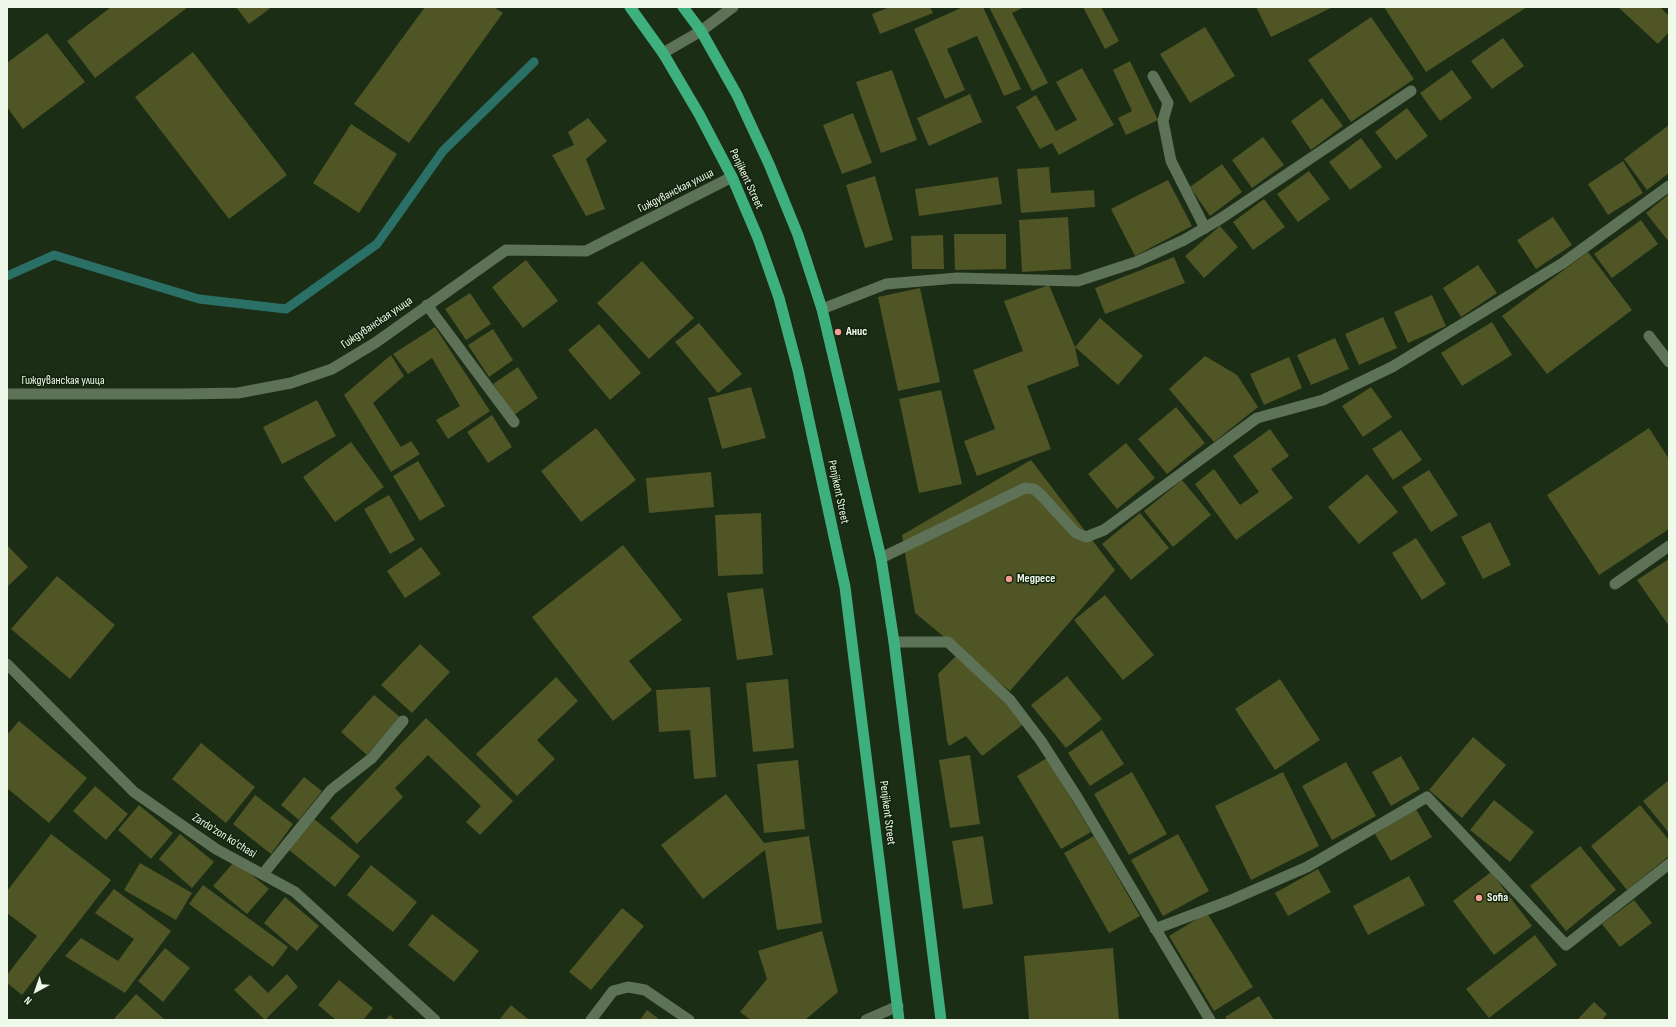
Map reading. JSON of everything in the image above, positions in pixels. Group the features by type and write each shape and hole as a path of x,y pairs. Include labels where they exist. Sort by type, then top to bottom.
{"main road":[{"name":"Penjikent Street","path":"630,7 663,53 699,114 732,177 758,238 779,298 798,370 845,587 899,1020"},
{"path":"683,7 701,31 737,95 769,164 798,235 822,310 881,558 894,642 941,1020"}],"street":[{"path":"663,53 701,31 733,7"},
{"path":"1153,76 1168,103 1163,122 1171,160 1205,228"},
{"path":"822,310 886,284 957,278 1078,281 1144,259 1205,228 1247,202 1411,91"},
{"name":"Гиждуванская улица","path":"7,394 238,393 291,384 332,369 375,343 506,250 586,252 732,177"},
{"path":"881,558 1025,488 1034,489 1041,495 1076,533 1086,537 1104,530 1257,418 1323,400 1392,367 1563,263 1669,186"},
{"path":"427,305 514,422"},
{"path":"1649,336 1669,362"},
{"path":"1615,584 1669,546"},
{"path":"894,642 948,642 1010,700 1041,741 1073,791 1210,1020"},
{"name":"Zardo'zon ko'chasi","path":"7,664 134,792 216,849 295,892 435,1020"},
{"path":"263,874 331,790 372,758 403,721"},
{"path":"1155,929 1229,901 1307,867 1427,797 1566,945 1669,864"},
{"path":"591,1020 612,991 628,987 645,990 689,1020"},
{"path":"866,1020 898,1006"}],"building":[{"path":"111,7 188,7 95,78 67,41"},
{"path":"236,7 272,7 249,24"},
{"path":"425,7 494,7 503,13 409,143 354,104"},
{"path":"890,7 930,7 933,13 880,34 872,14"},
{"path":"963,7 983,7 1021,89 1004,96 977,36 947,49 965,90 945,99 914,29"},
{"path":"989,7 1024,7 1012,13 1048,83 1032,91"},
{"path":"1083,7 1101,7 1119,41 1105,49"},
{"path":"1256,7 1333,7 1271,37"},
{"path":"1384,7 1527,7 1426,72"},
{"path":"1618,7 1660,7 1669,16 1669,32 1658,44"},
{"path":"1371,17 1414,79 1351,122 1308,60"},
{"path":"1205,27 1235,76 1190,103 1160,54"},
{"path":"47,33 85,82 23,129 7,107 7,63"},
{"path":"1503,38 1524,66 1492,89 1471,61"},
{"path":"193,52 287,175 229,219 135,97"},
{"path":"1130,61 1158,120 1126,135 1118,118 1132,111 1113,70"},
{"path":"1082,68 1114,125 1059,155 1052,143 1040,149 1016,107 1036,95 1056,131 1077,120 1056,82"},
{"path":"892,70 917,140 881,153 856,82"},
{"path":"1452,70 1472,98 1440,121 1420,93"},
{"path":"970,94 982,122 929,146 917,118"},
{"path":"1322,98 1343,126 1311,150 1291,121"},
{"path":"1407,108 1428,136 1396,160 1375,132"},
{"path":"853,113 872,163 842,174 823,125"},
{"path":"588,118 607,141 586,159 605,209 586,216 552,155 574,145 568,132"},
{"path":"351,124 397,154 359,213 313,183"},
{"path":"1669,125 1669,173 1647,190 1624,159"},
{"path":"1263,137 1284,165 1252,188 1232,160"},
{"path":"1361,138 1382,167 1350,190 1329,162"},
{"path":"1623,161 1643,193 1608,215 1588,184"},
{"path":"1222,164 1242,192 1210,216 1190,187"},
{"path":"1049,167 1051,193 1094,190 1095,207 1021,213 1017,169"},
{"path":"1309,171 1330,199 1298,222 1277,194"},
{"path":"875,176 893,240 865,248 846,185"},
{"path":"998,177 1002,204 919,216 915,189"},
{"path":"1168,180 1192,226 1135,256 1111,209"},
{"path":"1669,194 1669,242 1646,213"},
{"path":"1264,199 1285,227 1253,250 1233,222"},
{"path":"1068,217 1071,269 1022,272 1019,220"},
{"path":"1553,217 1572,245 1536,269 1517,240"},
{"path":"1641,220 1658,244 1612,278 1594,254"},
{"path":"1220,226 1238,247 1204,278 1185,256"},
{"path":"954,234 1006,234 1006,269 955,270"},
{"path":"943,235 944,269 912,269 911,236"},
{"path":"1588,252 1632,310 1547,374 1502,316"},
{"path":"1174,257 1185,283 1105,314 1095,288"},
{"path":"526,260 558,301 523,328 492,287"},
{"path":"642,261 694,318 649,359 597,303"},
{"path":"1478,265 1497,293 1461,317 1443,288"},
{"path":"1049,285 1075,347 1079,366 1027,386 1051,449 977,476 964,441 995,429 973,370 1023,351 1004,301"},
{"path":"920,288 940,382 898,391 878,297"},
{"path":"470,293 491,324 466,340 445,309"},
{"path":"1432,295 1446,326 1408,343 1394,312"},
{"path":"1383,317 1397,348 1359,365 1345,334"},
{"path":"1100,318 1143,356 1118,385 1075,347"},
{"path":"1492,322 1512,355 1462,386 1441,353"},
{"path":"699,323 742,374 718,393 675,342"},
{"path":"599,324 641,373 610,400 568,350"},
{"path":"435,327 490,411 448,439 436,420 460,406 432,358 408,374 393,354"},
{"path":"493,329 513,360 489,377 468,345"},
{"path":"1335,338 1349,369 1311,385 1297,355"},
{"path":"391,355 404,376 373,403 401,447 411,441 420,454 391,472 344,395"},
{"path":"1205,356 1237,375 1258,407 1214,442 1169,389"},
{"path":"1289,357 1302,388 1264,405 1250,374"},
{"path":"518,367 538,398 514,415 493,384"},
{"path":"751,387 766,438 722,449 708,398"},
{"path":"1371,387 1392,417 1363,437 1342,406"},
{"path":"941,390 962,484 919,493 899,399"},
{"path":"317,400 336,436 282,464 263,427"},
{"path":"1176,407 1205,443 1167,474 1138,439"},
{"path":"492,415 512,447 488,463 467,432"},
{"path":"596,428 636,480 581,522 541,471"},
{"path":"1649,428 1669,459 1669,529 1599,575 1547,495"},
{"path":"1270,429 1289,456 1271,469 1293,498 1236,540 1195,484 1214,469 1240,505 1259,492 1233,456"},
{"path":"1401,430 1422,460 1393,480 1372,449"},
{"path":"351,442 384,487 335,522 303,477"},
{"path":"1126,443 1155,478 1117,509 1088,474"},
{"name":"Медресе","path":"1031,460 1115,570 1010,691 915,613 902,535"},
{"path":"418,461 445,506 420,521 393,476"},
{"path":"1429,470 1458,515 1431,532 1402,487"},
{"path":"711,472 714,507 649,513 646,478"},
{"path":"1367,474 1398,512 1359,544 1328,507"},
{"path":"1182,480 1211,515 1173,547 1144,511"},
{"path":"389,495 415,540 390,554 364,509"},
{"path":"761,513 763,574 718,576 715,515"},
{"path":"1140,513 1169,548 1131,580 1102,544"},
{"path":"1490,522 1511,565 1483,579 1461,537"},
{"path":"1416,538 1446,584 1422,600 1392,553"},
{"path":"7,545 28,567 7,587"},
{"path":"623,545 682,620 629,661 652,690 613,721 532,617"},
{"path":"421,547 441,574 405,598 387,571"},
{"path":"1669,559 1669,626 1637,580"},
{"path":"57,576 115,625 70,679 11,629"},
{"path":"763,588 773,655 737,660 727,593"},
{"path":"1105,595 1154,655 1123,680 1074,620"},
{"path":"420,644 450,672 412,713 381,685"},
{"path":"956,656 976,671 1025,723 982,756 966,736 949,746 947,741 938,674"},
{"path":"1067,676 1102,719 1066,748 1031,705"},
{"path":"556,677 578,701 537,740 555,759 517,796 476,754"},
{"path":"788,679 794,748 753,752 746,683"},
{"path":"1280,679 1320,740 1275,770 1235,709"},
{"path":"710,687 716,777 694,779 690,730 659,732 656,690"},
{"path":"374,695 400,717 367,755 341,732"},
{"path":"426,718 513,801 480,835 466,822 481,806 428,755 395,788 403,797 357,844 330,818"},
{"path":"19,721 87,778 49,823 7,788 7,735"},
{"path":"1102,730 1124,764 1090,786 1068,753"},
{"path":"1473,737 1506,765 1462,818 1429,790"},
{"path":"201,743 255,787 226,823 172,779"},
{"path":"970,755 980,824 950,828 939,760"},
{"path":"1401,756 1420,789 1391,806 1372,772"},
{"path":"1047,758 1091,832 1061,849 1017,776"},
{"path":"798,760 805,829 764,833 757,764"},
{"path":"1346,762 1376,816 1332,840 1302,786"},
{"path":"1132,772 1167,834 1129,855 1094,794"},
{"path":"1283,772 1319,846 1251,880 1215,806"},
{"path":"304,777 322,791 299,820 281,805"},
{"path":"1669,780 1669,833 1643,801"},
{"path":"95,786 128,814 106,840 73,811"},
{"path":"726,794 764,843 809,836 822,923 777,930 765,850 703,899 661,845"},
{"path":"255,795 293,824 271,854 233,824"},
{"path":"1494,800 1534,832 1510,862 1470,830"},
{"path":"139,805 173,833 151,859 118,830"},
{"path":"1640,805 1669,840 1669,856 1627,890 1591,846"},
{"path":"1416,809 1432,837 1391,861 1375,834"},
{"path":"314,819 360,856 335,887 289,850"},
{"path":"51,834 111,880 22,995 7,983 7,975 37,936 7,913 7,891"},
{"path":"180,834 214,862 192,888 159,859"},
{"path":"1178,834 1209,891 1163,916 1131,860"},
{"path":"983,836 993,904 963,909 952,841"},
{"path":"1094,836 1140,916 1109,933 1064,853"},
{"path":"1580,846 1616,890 1566,931 1530,886"},
{"path":"235,861 269,889 247,914 213,886"},
{"path":"140,863 192,893 176,920 124,890"},
{"path":"371,865 417,902 393,932 347,895"},
{"path":"1318,869 1331,892 1288,916 1275,893"},
{"path":"1491,872 1532,926 1494,955 1453,901"},
{"path":"1409,876 1425,905 1368,935 1353,906"},
{"path":"203,885 288,947 273,967 189,904"},
{"path":"114,889 171,931 125,993 65,956 81,938 118,961 134,939 95,913"},
{"path":"285,897 319,926 297,951 264,923"},
{"path":"1634,900 1652,923 1620,947 1602,924"},
{"path":"622,908 644,926 591,990 569,972"},
{"path":"1207,913 1253,987 1214,1011 1169,936"},
{"path":"432,914 479,951 454,982 408,945"},
{"path":"822,931 838,992 805,1020 751,1020 740,1012 767,979 758,951"},
{"path":"1535,935 1557,965 1489,1018 1466,989"},
{"path":"165,948 190,968 163,1002 138,981"},
{"path":"1113,948 1119,1020 1029,1020 1024,956"},
{"path":"287,974 298,987 265,1020 234,990 250,975 268,993"},
{"path":"339,980 373,1008 363,1020 336,1020 318,1005"},
{"path":"136,994 165,1020 113,1020"},
{"path":"1259,996 1274,1020 1227,1020 1225,1017"},
{"path":"1594,1002 1607,1014 1602,1020 1577,1020"},
{"path":"511,1005 529,1020 499,1020"},
{"path":"647,1010 660,1020 640,1020"},
{"path":"390,1015 395,1020 385,1020"}],"waterway":[{"path":"7,276 54,255 199,299 286,309 377,244 443,151 534,62"}],"place":[{"name":"Анис","path":"838,332"},
{"name":"Медресе","path":"1009,579"},
{"name":"Sofia","path":"1479,898"}]}
